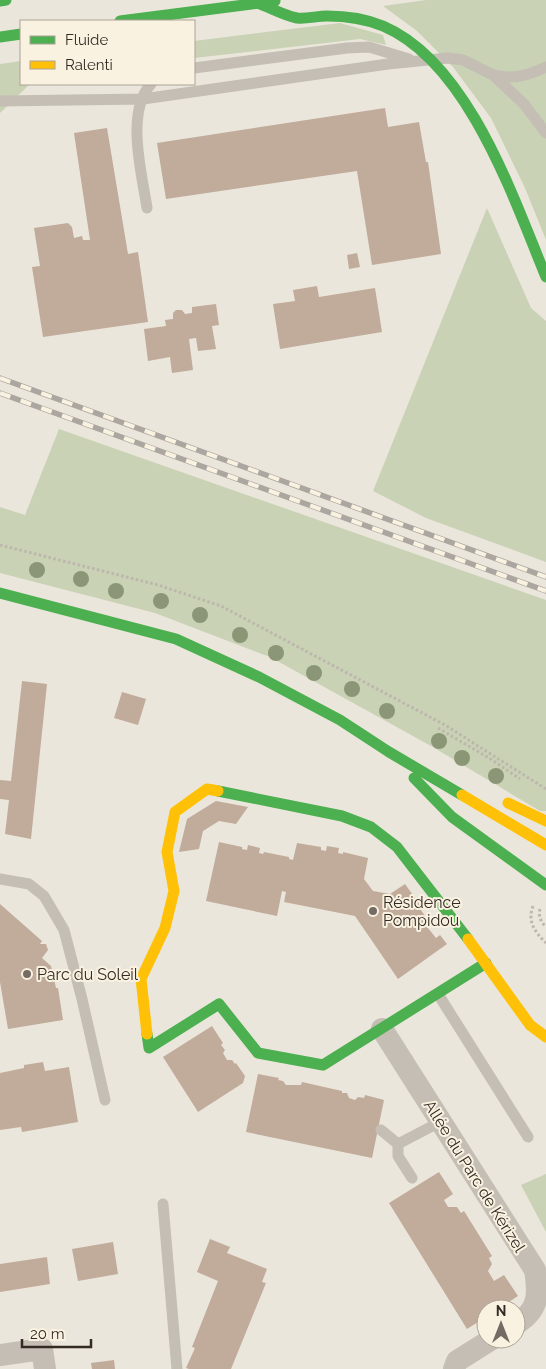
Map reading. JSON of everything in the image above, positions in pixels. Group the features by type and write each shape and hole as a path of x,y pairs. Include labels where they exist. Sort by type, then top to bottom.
{"main road":[{"path":"0,1 6,0"},
{"path":"128,20 284,0"},
{"path":"258,3 295,18 342,16 371,22 401,34 432,59 457,92 486,137 546,277"},
{"path":"0,37 20,34"},
{"path":"0,593 176,639 267,681 340,720 389,752 546,845"},
{"path":"389,752 470,787"},
{"path":"389,752 452,817 546,885"},
{"path":"486,962 323,1065 258,1053 219,1004 149,1048 141,979 165,928 174,891 168,852 175,812 207,789 342,816 370,827 397,847 486,962 530,1025 546,1037"},
{"path":"497,798 546,822"}],"street":[{"name":"Allée du Parc de Kérizel","path":"382,1029 535,1270 538,1289 534,1308 526,1317"},
{"path":"0,1355 42,1349 45,1369"},
{"path":"454,1369 457,1361 476,1349"}],"lane":[{"path":"195,68 347,48 369,47 414,61"},
{"path":"3,101 142,99 432,59 463,60 493,75 505,78 520,77 546,67"},
{"path":"493,75 524,104 546,133"},
{"path":"148,208 136,136 136,122 142,99 150,85"},
{"path":"0,879 29,884 44,896 64,930 82,999 104,1100"},
{"path":"437,992 528,1137"},
{"path":"398,1144 440,1122"},
{"path":"381,1130 398,1144"},
{"path":"398,1144 398,1156 412,1178"},
{"path":"163,1204 177,1369"}],"path":[{"path":"0,545 158,585 220,606 445,725 546,789"},
{"path":"438,728 527,783"},
{"path":"535,901 530,917 535,931 546,943"},
{"path":"543,905 539,910 539,915 541,922 546,927"}],"green space":[{"path":"426,0 546,0 546,240 525,188 491,118 453,67 417,31 383,6"},
{"path":"340,23 383,35 386,45 360,39 195,58 195,41"},
{"path":"20,61 20,85 29,85 0,113 0,64"},
{"path":"487,208 531,308 546,321 546,562 426,518 373,491"},
{"path":"59,429 546,600 546,811 540,811 431,746 270,657 155,613 0,573 0,507 25,515"},
{"path":"546,1174 546,1232 521,1185"}],"building":[{"path":"385,108 388,127 419,122 426,162 428,162 441,254 372,265 357,171 166,199 157,143"},
{"path":"107,128 128,254 138,252 148,322 43,337 32,267 40,266 34,228 68,223 72,227 74,238 82,236 83,240 90,240 74,133"},
{"path":"357,253 360,267 349,269 347,255"},
{"path":"317,286 319,297 375,288 382,332 280,349 273,304 295,301 293,290"},
{"path":"216,304 219,325 212,326 216,349 198,351 196,338 189,339 193,370 172,373 170,357 148,361 144,329 166,326 165,320 173,319 173,313 176,310 182,310 185,314 192,313 192,307"},
{"path":"22,681 47,684 31,839 5,834 9,800 0,799 0,780 11,781"},
{"path":"122,692 146,699 138,725 114,718"},
{"path":"216,801 248,807 236,824 219,821 203,831 199,849 179,852 187,819"},
{"name":"Résidence Pompidou","path":"219,842 242,847 242,849 247,850 248,845 260,848 259,853 263,854 264,852 289,857 289,859 293,860 297,843 321,847 321,850 326,851 327,846 339,848 338,853 343,854 343,852 368,858 364,879 373,891 390,894 405,884 428,920 424,923 436,938 440,935 447,944 398,979 355,916 284,902 286,892 282,891 277,916 206,901"},
{"name":"Parc du Soleil","path":"0,904 42,941 40,944 46,944 48,950 42,958 51,966 56,988 58,988 63,1020 8,1029 0,982"},
{"path":"212,1026 223,1043 221,1045 225,1050 223,1053 227,1060 232,1060 236,1063 245,1076 243,1083 198,1112 163,1057"},
{"path":"43,1062 45,1071 69,1067 78,1122 22,1132 21,1127 0,1130 0,1073 24,1068 24,1065"},
{"path":"258,1074 279,1078 278,1080 283,1081 286,1085 301,1085 302,1082 342,1091 342,1093 347,1093 349,1098 355,1100 358,1097 364,1098 365,1095 384,1100 372,1158 246,1132"},
{"path":"439,1172 453,1194 444,1200 448,1207 457,1207 461,1213 464,1211 492,1256 489,1258 492,1264 488,1271 494,1281 504,1275 518,1296 513,1299 476,1299 476,1323 467,1329 389,1203"},
{"path":"210,1239 230,1247 227,1253 267,1269 262,1282 266,1283 231,1369 189,1369 186,1368 195,1348 192,1347 218,1281 197,1272"},
{"path":"113,1242 118,1274 78,1281 72,1249"},
{"path":"47,1257 50,1284 0,1292 0,1264"},
{"path":"114,1360 115,1369 92,1369 91,1363"}],"railway":[{"path":"0,378 546,577"},
{"path":"0,393 546,591"}],"traffic: fast":[{"path":"0,1 6,0"},
{"path":"128,20 275,1"},
{"path":"258,3 297,18 341,17 363,20 383,26 413,44 440,69 463,100 484,135 519,209 546,277"},
{"path":"0,37 20,34"},
{"path":"0,593 176,639 259,677 340,720 389,752 462,795"},
{"path":"414,778 452,817 546,885"},
{"path":"218,791 342,816 371,827 397,847 468,939"},
{"path":"147,1034 149,1048 219,1004 258,1053 323,1065 486,963"}],"traffic: slow":[{"path":"147,1034 141,979 165,928 174,891 167,852 175,812 207,789 218,791"},
{"path":"462,795 546,845"},
{"path":"508,803 546,821"},
{"path":"468,939 530,1025 546,1037"}],"place":[{"name":"Résidence Pompidou","path":"373,911"},
{"name":"Parc du Soleil","path":"27,974"}]}
